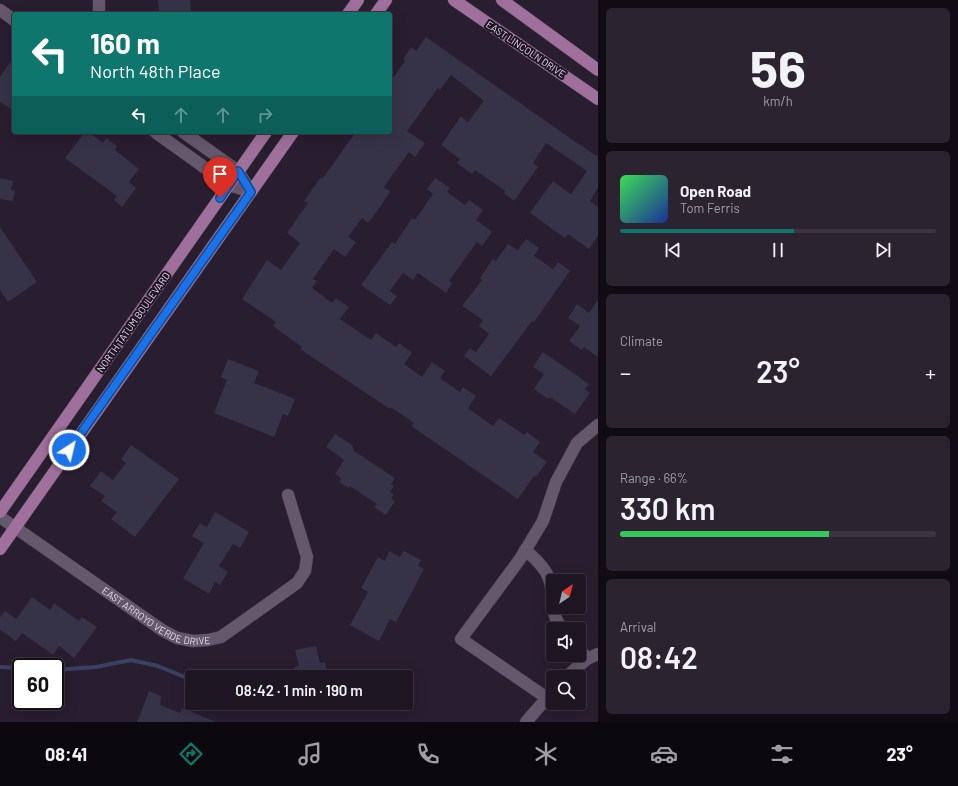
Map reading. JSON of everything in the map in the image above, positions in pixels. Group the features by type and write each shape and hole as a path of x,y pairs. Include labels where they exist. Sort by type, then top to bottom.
{"main road":[{"path":"349,12 358,0"},
{"path":"377,12 386,0"},
{"name":"EAST LINCOLN DRIVE","path":"454,0 598,99"},
{"path":"502,0 598,70"},
{"name":"NORTH TATUM BOULEVARD","path":"0,512 265,134"},
{"path":"0,549 291,134"}],"street":[{"path":"99,0 99,12"},
{"path":"0,10 12,19"},
{"path":"158,134 229,185 251,192"},
{"path":"185,134 238,171 251,192"},
{"path":"546,692 461,639 525,550 543,521 556,482 577,443 598,425"},
{"name":"EAST ARROYO VERDE DRIVE","path":"0,517 162,630 177,638 194,641 208,640 221,637 275,599 297,583 305,571 307,557 288,495"},
{"path":"525,550 543,568 550,580 553,614 558,622"},
{"path":"575,670 592,656"},
{"path":"526,722 546,700"}],"building":[{"path":"158,0 190,0 191,12 159,12"},
{"path":"426,37 577,143 597,156 598,154 598,188 590,201 598,207 598,236 589,249 568,234 565,238 530,213 553,181 571,194 587,171 546,143 533,163 538,167 514,201 504,193 505,191 475,170 472,174 457,163 460,159 441,145 461,116 468,122 484,101 451,75 440,90 438,88 407,131 425,143 415,157 409,152 384,187 390,192 378,210 368,223 362,218 348,237 356,242 345,257 334,249 313,279 317,281 312,288 332,303 336,298 349,307 340,319 371,340 376,333 396,347 399,343 412,353 404,364 422,377 432,362 445,371 440,378 460,392 463,387 476,396 468,408 493,426 499,418 524,435 527,432 540,442 533,452 547,462 536,477 534,476 518,499 411,426 414,423 391,407 390,409 300,349 302,347 273,326 276,322 242,299 267,260 281,270 300,243 287,233 308,203 304,201 355,134 392,134 392,79 405,61 403,59 411,47 416,51"},
{"path":"12,60 12,110 0,102 0,77"},
{"path":"83,134 92,134 103,143 106,138 117,146 115,150 139,169 129,182 136,188 122,207 114,200 117,196 65,158"},
{"path":"0,178 13,181 11,190 15,191 13,201 0,199"},
{"path":"435,178 450,188 447,192 465,205 469,200 483,210 476,220 492,232 482,246 477,242 449,281 452,283 446,293 418,273 413,280 403,273 390,291 397,296 390,305 361,285 392,242 395,244 412,218 415,220 433,194 427,189"},
{"path":"0,227 37,282 8,302 0,290"},
{"path":"526,239 539,248 534,256 553,269 558,262 570,271 534,322 532,321 491,376 464,356 470,348 476,352 489,334 479,326 483,320 462,306 482,280 480,278 493,259 496,261 508,244 518,250"},
{"path":"598,300 598,357 584,347 582,350 569,341 580,326 568,318 577,304 589,313"},
{"path":"543,352 589,384 585,389 590,393 575,414 550,397 548,399 534,389 544,374 533,367"},
{"path":"228,359 259,371 254,383 295,399 288,416 283,414 274,437 214,413 227,380 221,377"},
{"path":"335,434 352,445 354,451 395,478 391,484 394,486 390,492 394,494 391,499 395,501 386,515 374,507 377,504 350,486 349,488 339,482 341,478 335,474 344,460 326,447"},
{"path":"131,445 179,479 135,537 111,519 117,512 101,501 105,496 90,486 101,471 113,480 126,463 121,459"},
{"path":"215,512 249,532 240,548 233,544 219,566 228,572 220,585 215,582 209,594 183,578 204,543 192,536 200,523 207,527"},
{"path":"389,551 400,557 404,551 421,560 418,566 424,569 396,622 390,619 379,641 350,625 368,592 361,588 378,557 385,561"},
{"path":"32,597 50,610 54,603 79,621 82,617 97,627 74,658 59,646 53,655 22,633 16,641 0,630 0,617 5,611 16,619"},
{"path":"316,646 320,663 325,662 327,670 295,670 294,667 299,666 295,650"},
{"path":"149,691 161,696 160,705 180,713 182,708 216,722 137,722"}],"waterway":[{"path":"64,669 96,667 131,660 158,666 185,677"},
{"path":"0,667 12,668"}],"route":[{"path":"69,450 251,192 238,171 220,198"}]}
